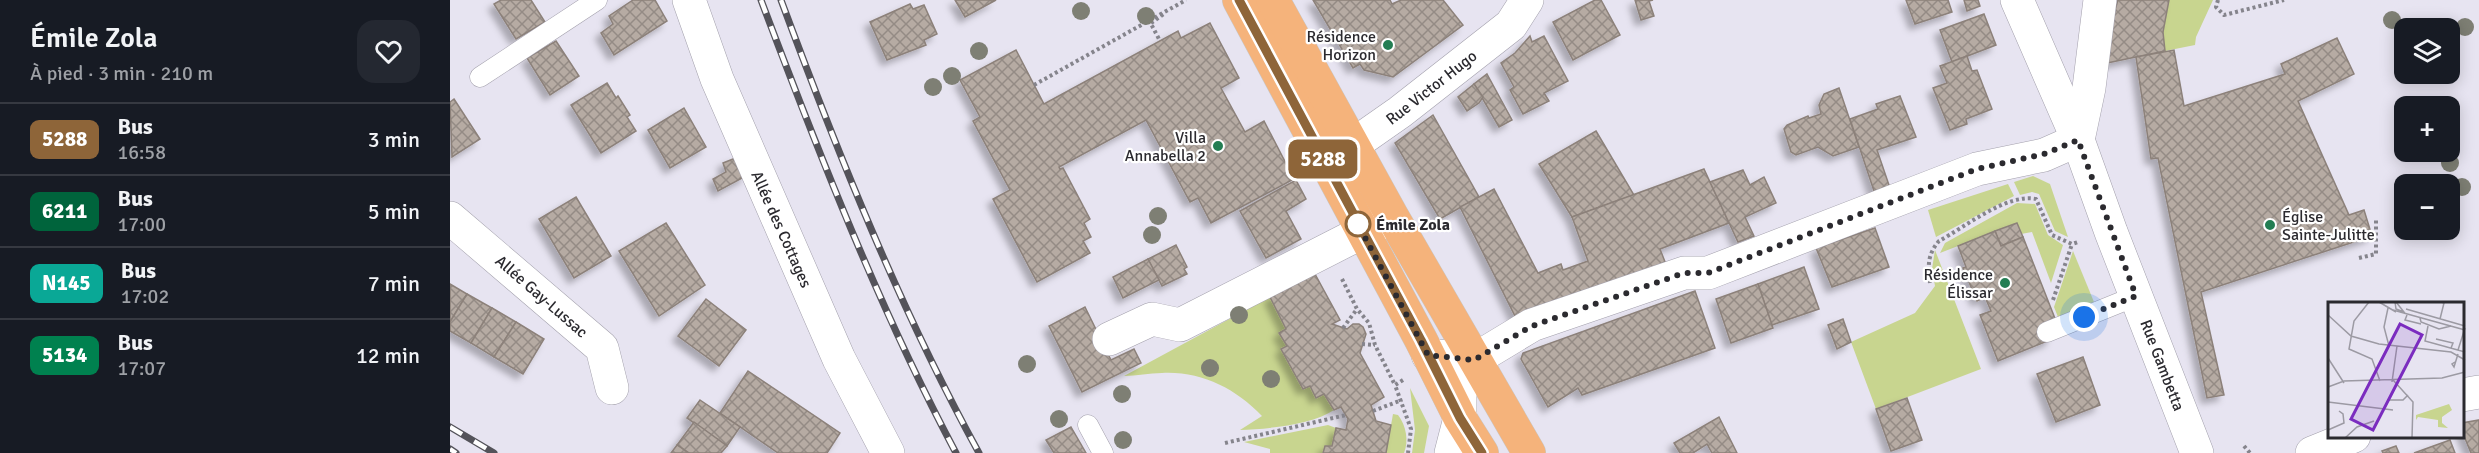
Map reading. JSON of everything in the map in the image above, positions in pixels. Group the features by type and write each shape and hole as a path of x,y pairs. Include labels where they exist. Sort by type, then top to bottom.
{"main road":[{"path":"1239,0 1362,231 1420,365 1460,418 1482,453"},
{"path":"1273,0 1392,216 1530,453"}],"street":[{"name":"Allée des Cottages","path":"689,0 717,79 830,338 888,453"},
{"name":"Rue Victor Hugo","path":"1325,164 1400,112 1511,25 1527,0"},
{"path":"1420,365 1474,360 1532,326 1684,273 1708,273 1977,169 2044,154 2078,140 2089,88 2100,0"},
{"name":"Rue Gambetta","path":"2021,2 2078,140 2197,453"},
{"path":"1109,339 1152,319 1180,325 1392,216"},
{"name":"Allée Gay-Lussac","path":"450,218 602,348 612,388"},
{"path":"1450,453 1460,418 1460,390 1474,360"},
{"path":"2464,395 2479,392"},
{"path":"2312,453 2349,438"}],"lane":[{"path":"480,77 597,0"},
{"path":"2047,332 2136,296"},
{"path":"1088,424 1103,453"}],"path":[{"path":"1034,85 1186,0"},
{"path":"2218,0 2216,7 2224,15 2284,0"},
{"path":"1150,22 1160,41"},
{"path":"1930,283 1928,264 1930,251 1939,241 2008,201 2025,197 2036,200 2040,205 2052,235 2072,244 2050,307"},
{"path":"2359,258 2376,254 2376,219"},
{"path":"1340,275 1357,309 1369,323 1375,345 1402,400 1410,429 1408,453"},
{"path":"1343,328 1357,309"},
{"path":"1362,344 1375,345"},
{"path":"1395,385 1420,365"},
{"path":"1373,411 1402,400"},
{"path":"1226,443 1346,414"},
{"path":"2244,446 2250,453"}],"green space":[{"path":"2169,0 2213,0 2196,37 2195,45 2165,51 2163,32"},
{"path":"2033,176 2050,184 2068,237 2055,231 2039,194 2032,192 2020,195 2014,182"},
{"path":"2008,184 2014,196 1936,237 1928,210"},
{"path":"2017,203 2035,204 2048,235 2063,245 2051,283 2032,232 2021,234 2017,223 1940,253 1945,243"},
{"path":"1935,250 1981,369 1876,409 1851,342 1915,313 1935,286 1932,269"},
{"path":"2073,251 2094,302 2058,317 2054,307"},
{"path":"1270,297 1286,329 1280,333 1316,398 1324,394 1334,410 1325,415 1289,425 1240,430 1262,416 1240,397 1216,383 1204,378 1176,373 1124,376"},
{"path":"1410,388 1429,426 1424,453 1412,453 1415,430"},
{"path":"1393,414 1398,415 1405,428 1404,453 1386,453"},
{"path":"1328,425 1336,428 1332,446 1325,446 1323,453 1270,453 1270,449 1244,442"}],"building":[{"path":"501,0 531,0 545,22 516,39 494,4"},
{"path":"633,0 655,0 667,21 614,55 601,33 613,24 609,16"},
{"path":"955,0 996,0 965,17"},
{"name":"Résidence Horizon","path":"1313,0 1390,0 1392,4 1401,0 1443,0 1463,25 1393,77 1364,70 1360,64 1353,68"},
{"path":"1595,0 1601,0 1620,35 1573,60 1553,22"},
{"path":"1635,0 1653,0 1649,1 1654,16 1641,20"},
{"path":"1906,0 1948,0 1952,12 1915,24"},
{"path":"1964,0 1978,0 1980,6 1967,11"},
{"path":"2118,0 2169,0 2163,32 2165,51 2107,63 2112,20"},
{"path":"910,4 913,9 924,5 937,34 924,40 926,45 887,60 870,22"},
{"path":"1984,14 1996,45 1952,62 1940,30"},
{"name":"Villa Annabella 2","path":"1210,23 1239,78 1221,88 1245,132 1264,121 1294,179 1211,223 1198,198 1190,202 1146,120 1059,167 1063,168 1090,219 1084,223 1091,237 1083,241 1090,253 1037,282 993,199 1010,190 973,121 980,117 960,80 1016,50 1044,104 1178,31 1181,38"},
{"path":"1530,36 1532,42 1544,36 1568,81 1544,93 1549,101 1523,114 1510,90 1514,87 1501,63 1515,53"},
{"name":"Église Sainte-Julitte","path":"2337,38 2354,74 2298,101 2349,215 2364,210 2372,236 2201,292 2224,395 2207,398 2158,158 2151,159 2136,57 2174,50 2184,106 2285,74 2281,64"},
{"path":"556,41 579,76 550,95 527,58"},
{"path":"1967,56 1972,71 1977,70 1992,109 1966,119 1967,124 1950,130 1933,88 1947,83 1940,66"},
{"path":"1487,74 1512,120 1499,127 1474,84"},
{"path":"607,83 630,115 627,117 636,131 601,153 571,105"},
{"path":"1474,84 1483,97 1479,103 1467,111 1458,97"},
{"path":"1839,88 1859,147 1833,156 1818,147 1796,155 1791,152 1784,129 1787,125 1808,116 1809,118 1821,114 1819,105 1824,94"},
{"path":"1900,96 1916,137 1877,150 1890,188 1875,194 1850,119 1878,109 1876,104"},
{"path":"454,99 480,139 452,157 450,102"},
{"path":"684,108 706,147 670,168 648,130"},
{"path":"1433,115 1479,197 1440,219 1395,143"},
{"path":"1596,131 1634,195 1572,217 1539,164"},
{"path":"738,157 746,176 718,191 713,179 726,172 723,163"},
{"path":"1704,169 1729,223 1660,249 1667,267 1517,320 1460,207 1494,189 1538,273 1561,264 1563,270 1588,261 1572,217"},
{"path":"1743,170 1750,185 1764,177 1776,203 1745,217 1754,236 1738,242 1710,182"},
{"path":"1296,180 1306,199 1286,211 1301,239 1266,258 1240,211"},
{"path":"576,197 611,256 574,278 539,219"},
{"path":"666,223 705,285 659,316 619,251"},
{"path":"2017,223 2023,237 2001,246 1995,231"},
{"path":"1875,228 1889,267 1832,287 1816,248"},
{"name":"Résidence Élissar","path":"1995,231 2001,246 2023,237 2056,321 2050,340 1998,361 1980,315 1991,311 1985,297 1977,301 1963,268 1966,267 1958,246"},
{"path":"1176,245 1187,267 1184,269 1187,274 1162,286 1148,259"},
{"path":"1148,259 1159,280 1123,298 1113,277"},
{"path":"1804,267 1819,309 1772,325 1758,284"},
{"path":"1315,274 1340,320 1332,324 1347,329 1353,324 1359,324 1366,334 1360,353 1384,397 1371,405 1376,421 1391,425 1386,453 1323,453 1325,446 1332,446 1336,428 1346,430 1348,419 1341,407 1334,410 1324,394 1316,398 1310,386 1303,389 1281,349 1287,346 1279,333 1286,329 1270,297"},
{"path":"450,284 467,294 450,322"},
{"path":"1758,284 1773,328 1731,343 1716,299"},
{"path":"1695,291 1715,348 1582,395 1578,388 1548,407 1521,359 1523,353"},
{"path":"467,294 492,308 471,343 450,331 450,322"},
{"path":"706,299 746,330 719,366 678,336"},
{"path":"1085,307 1111,360 1134,349 1141,363 1082,392 1049,326"},
{"path":"492,308 516,322 494,357 471,343"},
{"path":"1843,319 1851,342 1837,349 1828,325"},
{"path":"516,322 544,339 523,374 494,357"},
{"path":"2083,357 2100,405 2056,422 2037,374"},
{"path":"748,371 840,433 827,453 778,453 720,413"},
{"path":"1907,398 1922,440 1891,451 1876,409"},
{"path":"700,400 740,427 727,446 687,418"},
{"path":"1719,417 1737,453 1712,453 1707,444 1693,453 1680,453 1674,443"},
{"path":"2479,420 2479,453 2471,453 2464,436 2464,423"},
{"path":"694,422 727,446 721,453 689,453 677,445"},
{"path":"1071,427 1086,453 1054,453 1046,440"},
{"path":"2450,440 2455,453 2414,453"},
{"path":"677,445 689,453 671,453"},
{"path":"2396,446 2399,453 2383,453 2382,451"}],"railway":[{"path":"761,0 851,230 901,343 956,453"},
{"path":"781,0 872,230 923,343 979,453"},
{"path":"450,427 494,453"},
{"path":"450,449 456,453"}],"bus line":[{"name":"5288","path":"1239,0 1421,340 1460,418 1482,453"}],"place":[{"name":"Résidence Horizon","path":"1388,45"},
{"name":"Villa Annabella 2","path":"1218,146"},
{"name":"Émile Zola","path":"1358,224"},
{"name":"Église Sainte-Julitte","path":"2270,225"},
{"name":"Résidence Élissar","path":"2005,283"}],"route":[{"path":"1358,224 1354,217 1428,355 1474,360 1532,326 1684,273 1708,273 1977,169 2044,154 2078,140 2136,296 2084,317"}]}
